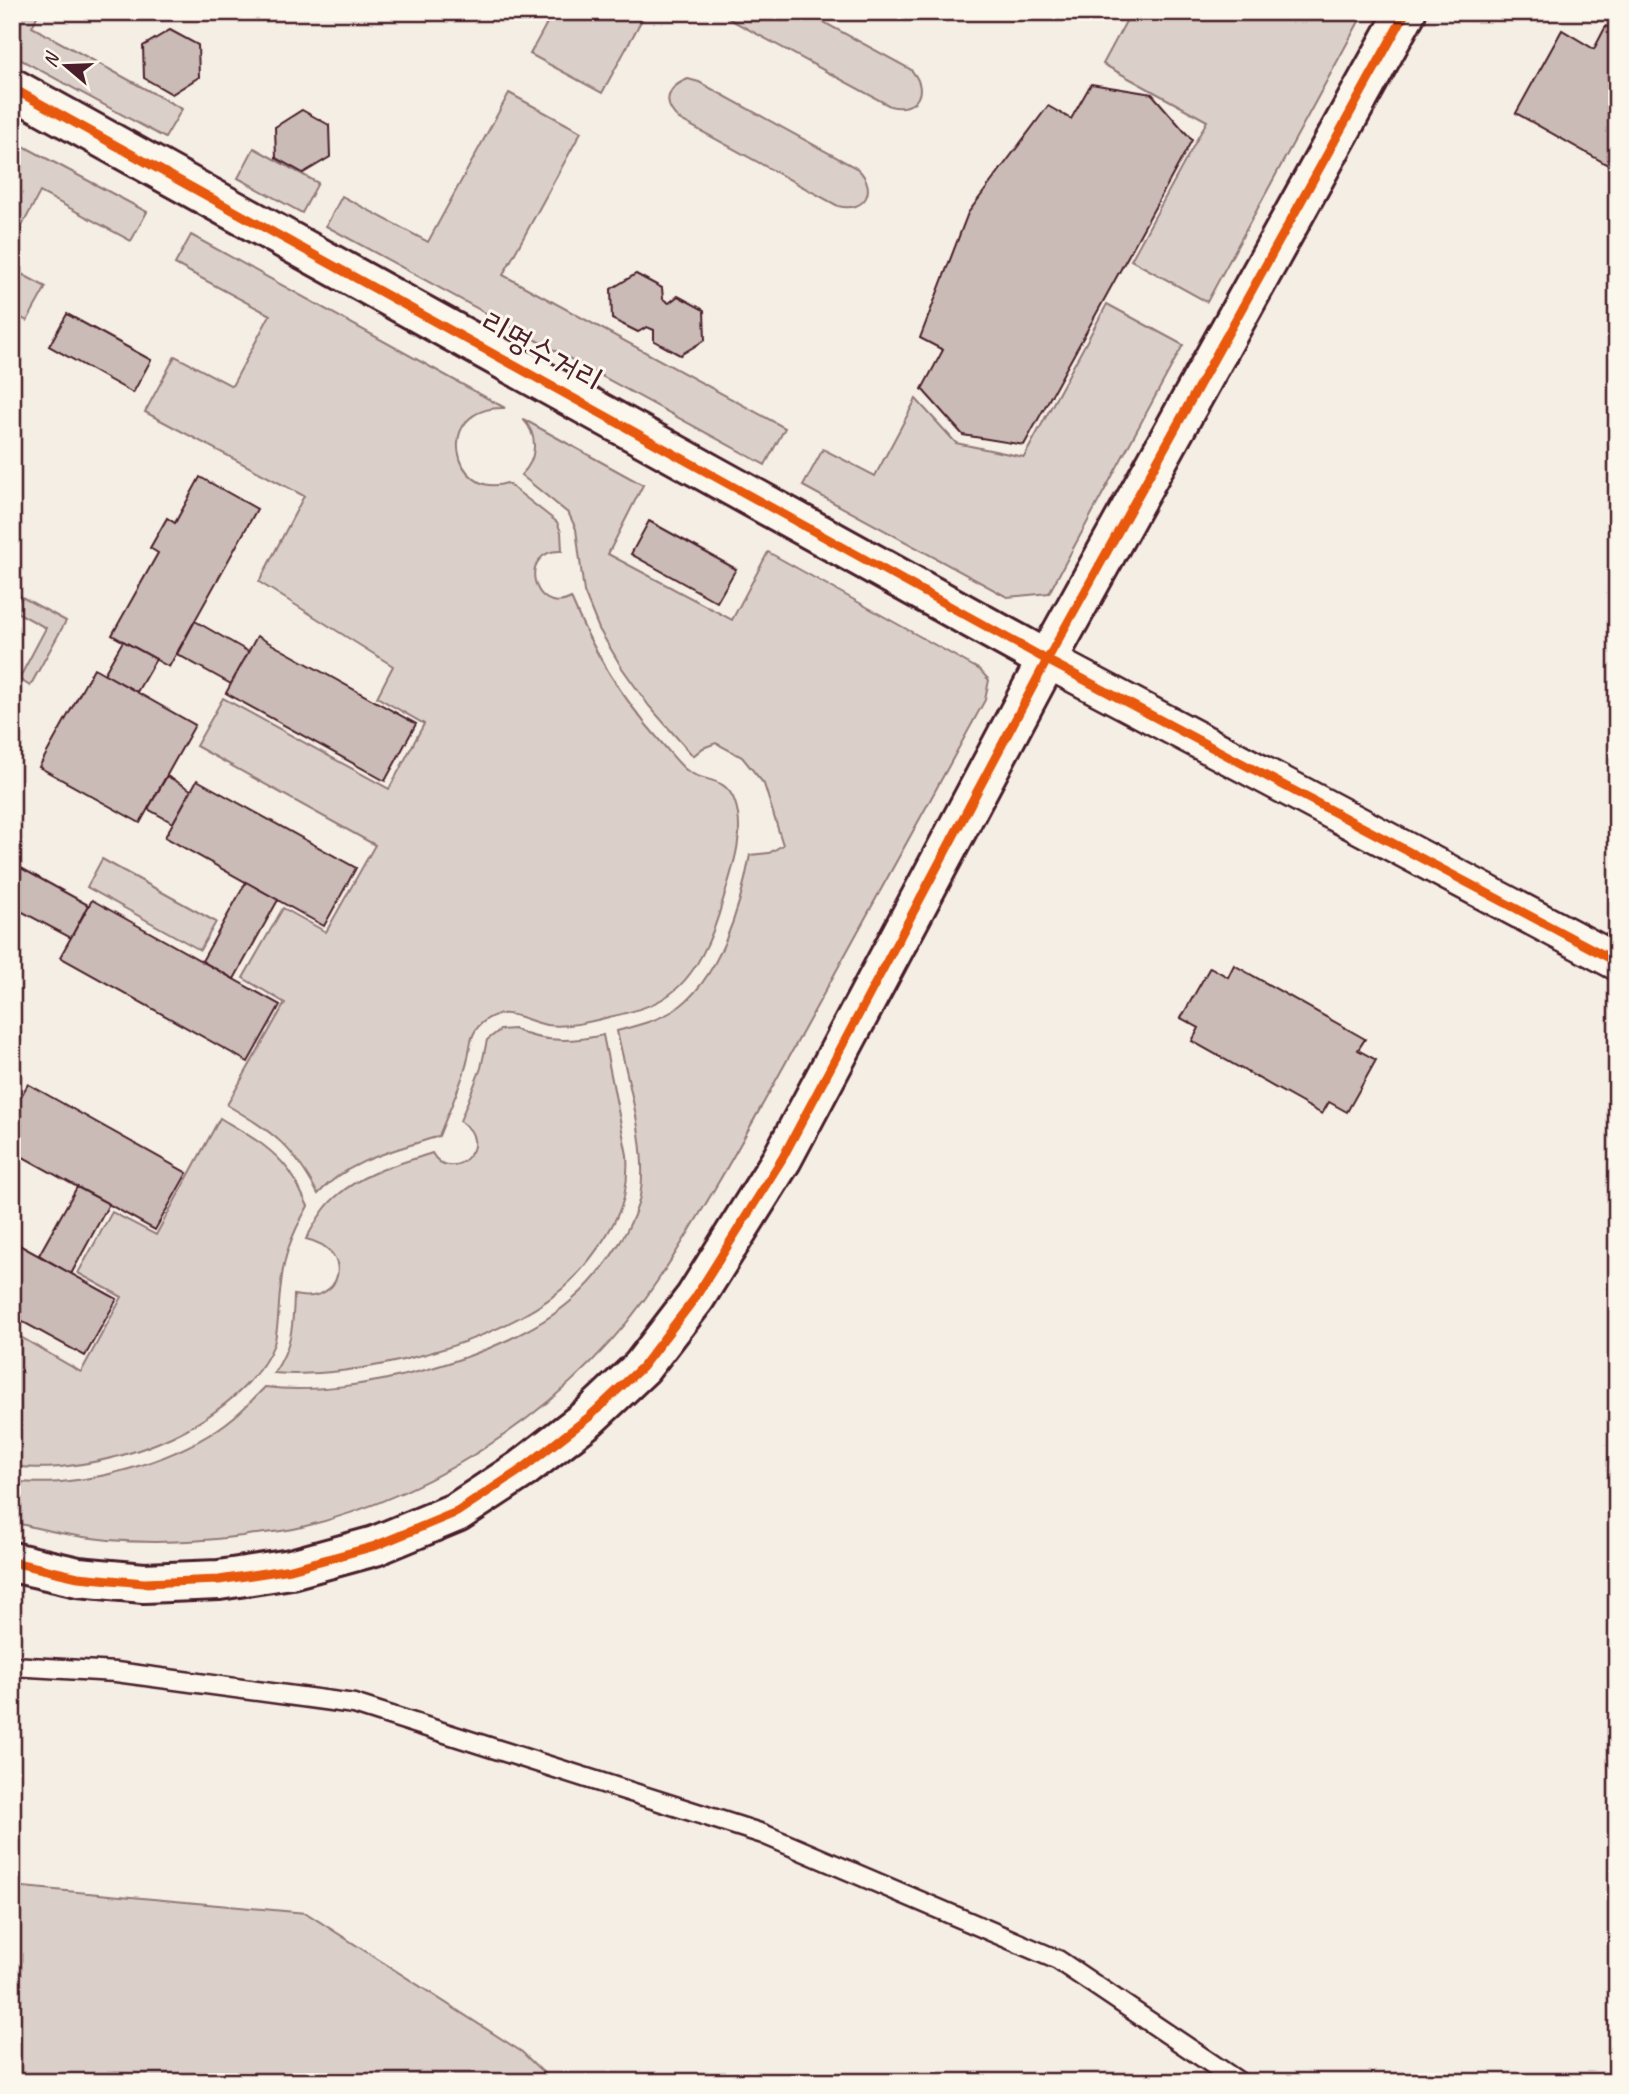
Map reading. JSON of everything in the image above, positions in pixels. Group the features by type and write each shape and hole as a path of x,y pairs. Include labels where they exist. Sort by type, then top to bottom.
{"street":[{"path":"12,1562 78,1577 144,1583 219,1580 291,1569 375,1546 457,1512 522,1469 589,1417 642,1367 695,1297 782,1160 1047,660 1406,12"},
{"name":"리명수거리","path":"12,88 1047,660"},
{"path":"1047,660 1617,962"}],"lane":[{"path":"12,1666 116,1672 354,1704 763,1834 1058,1960 1239,2082"}],"shaded area":[{"path":"12,12 39,12 32,27 182,109 165,138 12,55"},
{"path":"553,12 646,12 602,93 530,54"},
{"path":"723,12 805,12 910,69 919,84 918,98 908,106 890,106 731,20"},
{"path":"1131,12 1364,12 1207,302 1131,260 1207,121 1103,64"},
{"path":"688,79 699,82 858,169 867,184 866,198 856,206 838,206 679,119 670,107 669,96 675,86"},
{"path":"509,93 581,132 503,275 785,428 765,465 326,226 342,196 428,242"},
{"path":"12,140 147,212 131,241 40,192 12,245"},
{"path":"254,148 318,183 302,213 238,178"},
{"path":"191,235 505,408 482,411 467,421 459,436 458,452 464,467 474,479 489,485 507,483 557,522 561,532 562,551 548,553 539,560 535,581 539,591 547,599 558,602 571,598 609,673 633,708 685,769 719,783 731,793 738,814 736,851 714,927 694,968 675,990 645,1007 578,1024 547,1025 506,1014 490,1017 474,1033 463,1075 439,1136 359,1164 330,1182 318,1194 299,1163 280,1142 227,1105 285,1003 243,978 283,908 326,932 375,845 196,746 223,698 389,789 424,724 377,697 393,666 259,582 304,496 145,412 175,356 232,386 270,315 175,264"},
{"path":"12,269 46,287 27,321 12,313"},
{"path":"1107,304 1183,345 1049,593 1007,597 803,486 823,449 875,476 916,399 956,443 1024,457"},
{"path":"523,419 643,485 608,554 732,620 768,552 980,670 989,680 985,700 746,1133 678,1249 627,1322 589,1364 548,1402 502,1436 454,1466 404,1492 351,1513 298,1528 219,1539 151,1542 83,1537 12,1521 12,1482 49,1483 83,1479 152,1462 175,1453 216,1430 238,1414 265,1387 340,1387 383,1380 426,1370 508,1340 543,1321 582,1291 602,1269 627,1230 638,1204 642,1186 642,1165 632,1095 617,1031 666,1015 689,998 715,962 725,941 741,896 750,855 769,853 783,845 764,784 742,757 716,743 693,756 649,706 622,668 599,629 584,592 576,529 569,514 521,475 530,462 534,448 532,433"},
{"path":"20,596 66,621 30,686 19,679 46,628 13,610"},
{"path":"102,859 216,922 200,950 87,887"},
{"path":"514,1029 535,1037 557,1040 603,1035 627,1155 627,1171 620,1209 599,1247 571,1281 535,1309 465,1342 385,1364 345,1371 274,1373 285,1354 290,1336 294,1295 311,1296 324,1292 333,1285 337,1275 337,1264 332,1254 322,1245 306,1239 320,1215 333,1199 348,1187 383,1170 432,1153 440,1162 449,1165 459,1164 467,1158 473,1150 474,1141 470,1131 460,1121 481,1068 487,1040 500,1030"},
{"path":"220,1118 258,1141 283,1163 293,1176 308,1206 292,1237 286,1257 281,1279 277,1331 274,1344 261,1368 224,1405 182,1432 159,1442 85,1464 54,1468 12,1467 12,1332 81,1372 122,1297 78,1273 112,1212 156,1235"},
{"path":"12,1886 306,1913 522,2052 553,2082 12,2082"}],"building":[{"path":"1606,26 1617,33 1617,170 1516,113 1562,30 1594,49"},
{"path":"170,30 198,45 199,77 172,94 144,78 143,46"},
{"path":"1091,84 1152,94 1192,140 1024,445 963,435 922,389 943,350 920,338 968,213 1048,106 1071,119"},
{"path":"302,110 329,125 330,157 303,173 276,158 275,127"},
{"path":"636,274 662,288 663,299 669,303 678,296 704,310 705,340 680,355 654,341 654,330 647,327 638,332 612,319 611,289"},
{"path":"67,314 151,360 133,393 49,346"},
{"path":"200,477 257,509 169,667 112,635 158,553 150,548 167,518 175,523"},
{"path":"649,521 736,569 717,602 631,554"},
{"path":"195,621 249,652 231,684 177,654"},
{"path":"257,636 416,724 385,781 226,693"},
{"path":"123,641 156,659 137,692 104,674"},
{"path":"94,668 195,725 140,823 39,767"},
{"path":"167,776 191,790 173,823 148,809"},
{"path":"197,780 356,868 324,926 165,837"},
{"path":"12,863 88,905 71,938 21,911 12,928"},
{"path":"246,882 278,900 234,979 202,961"},
{"path":"92,900 280,1005 248,1062 60,957"},
{"path":"1234,965 1365,1039 1358,1050 1376,1060 1347,1112 1329,1102 1322,1114 1192,1041 1199,1028 1181,1018 1210,967 1228,977"},
{"path":"28,1084 187,1173 155,1230 12,1151 12,1112"},
{"path":"77,1187 109,1204 71,1274 39,1255"},
{"path":"12,1241 117,1299 85,1356 12,1316"}],"cycle path":[{"path":"12,1562 78,1577 144,1583 219,1580 291,1569 375,1546 457,1512 522,1469 589,1417 642,1367 695,1298 782,1159 1047,660 1406,12"},
{"path":"12,88 1047,660 1617,962"}]}
